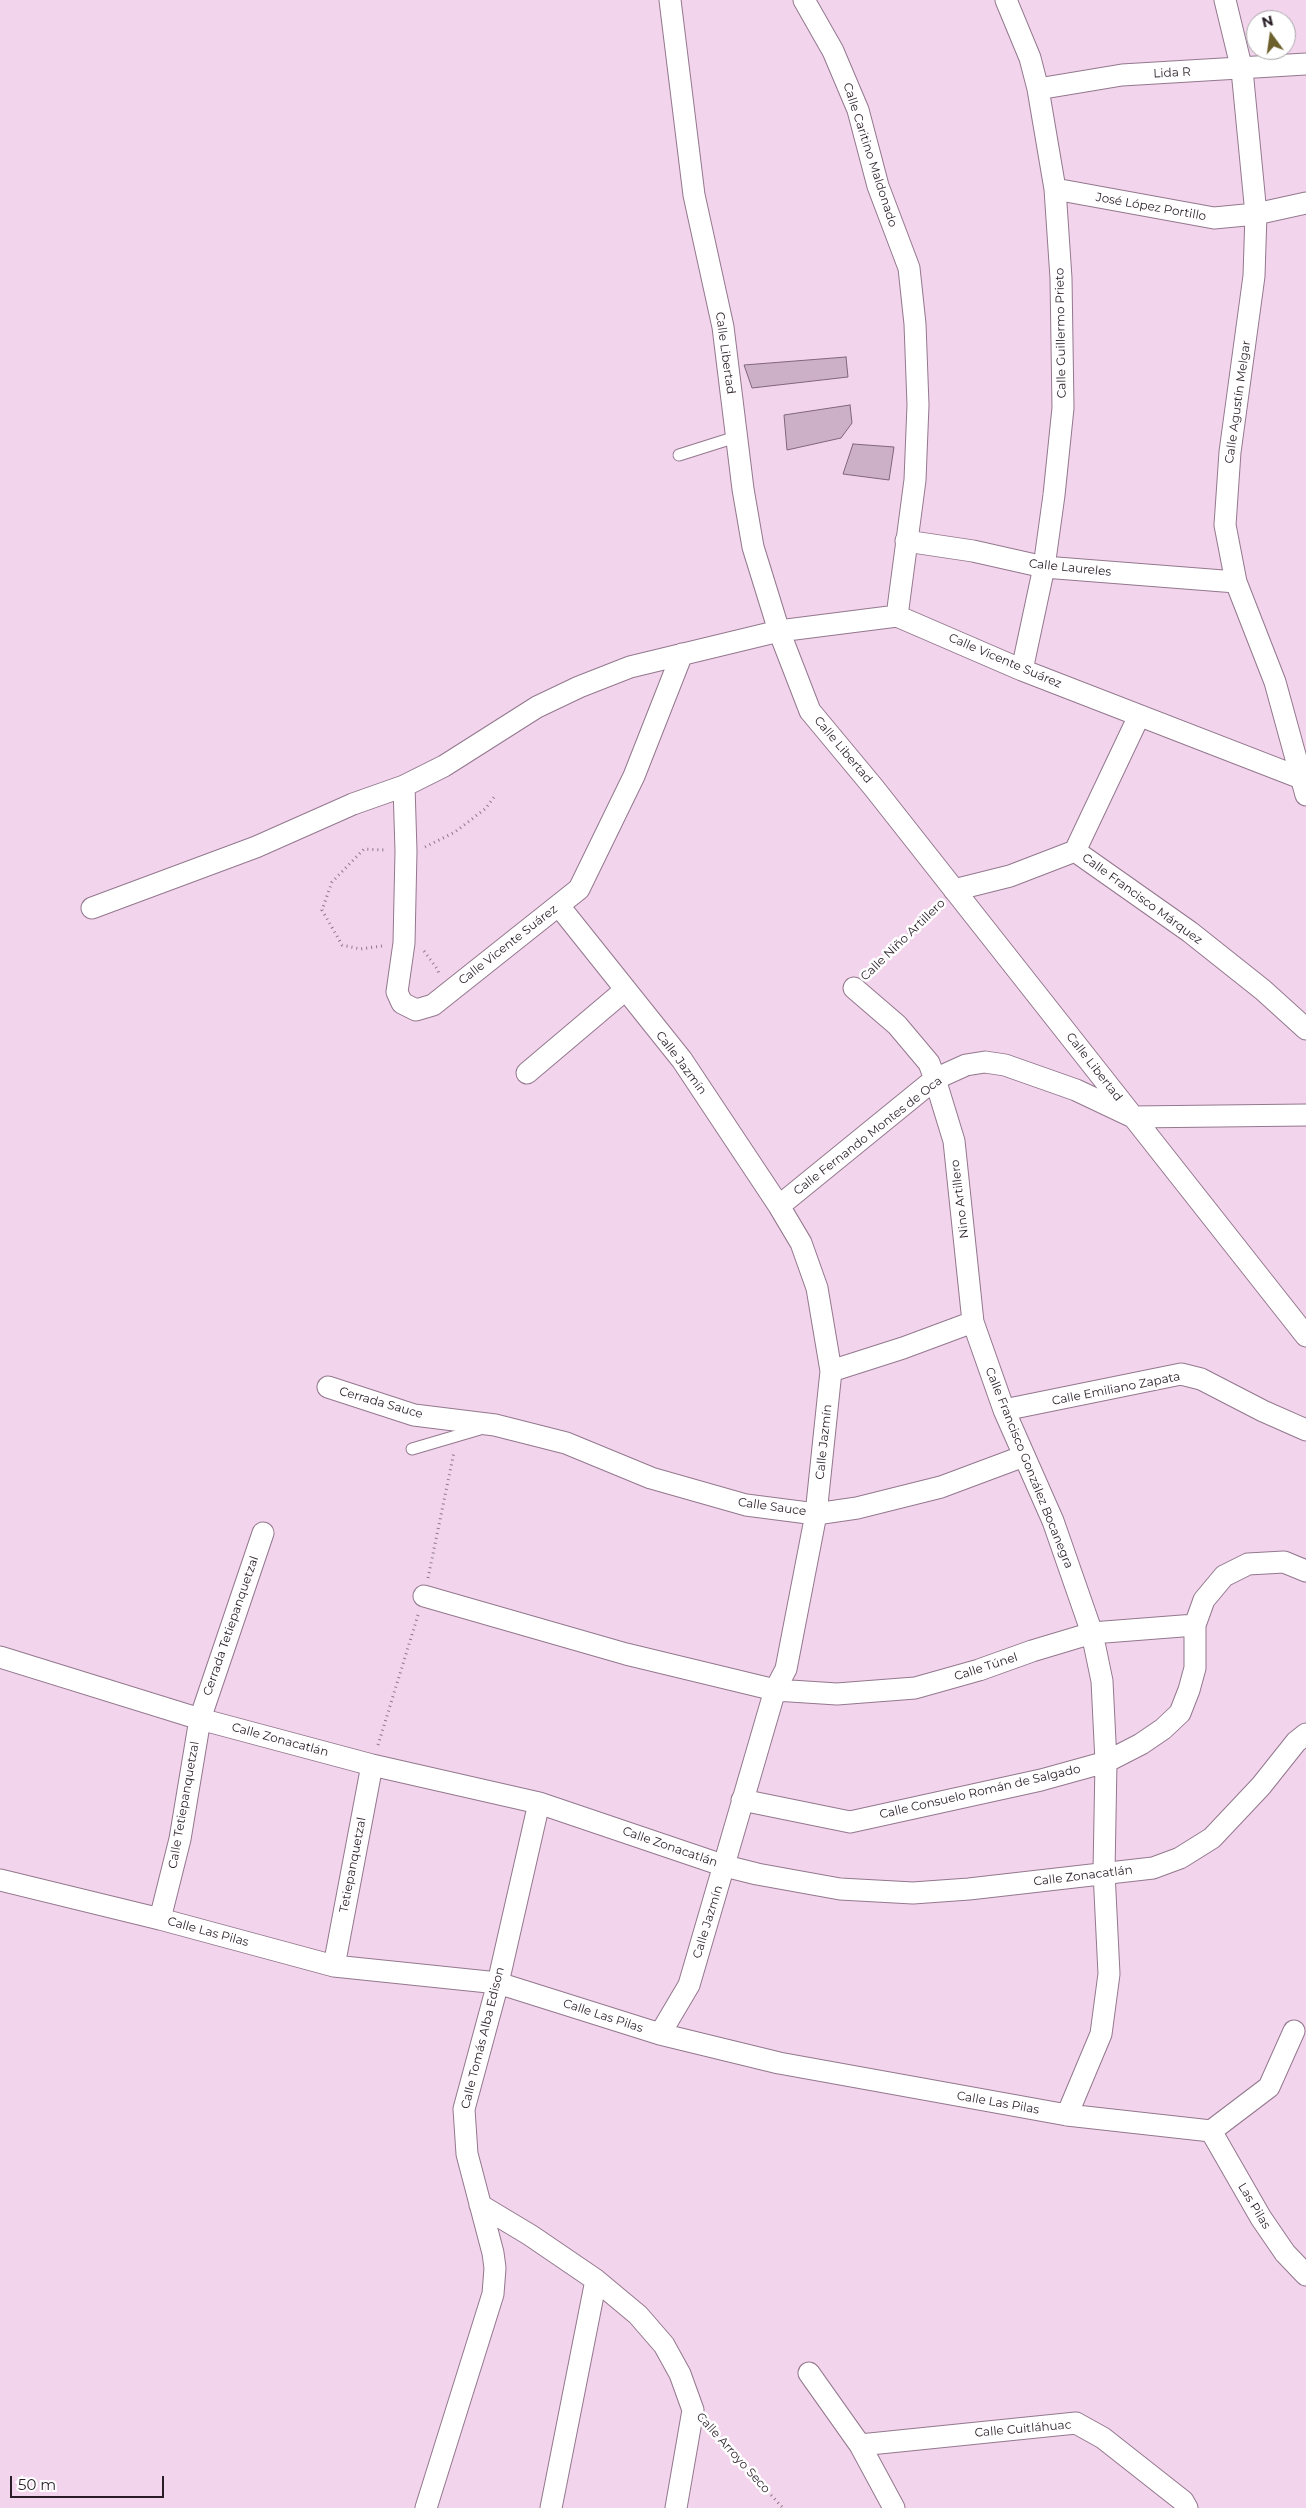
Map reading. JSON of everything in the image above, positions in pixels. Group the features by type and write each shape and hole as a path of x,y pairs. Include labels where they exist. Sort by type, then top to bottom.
{"street":[{"name":"Calle Libertad","path":"670,0 694,195 723,327 736,436 753,548 779,631 810,711 954,890 1306,1336"},
{"name":"Calle Caritino Maldonado","path":"804,0 833,51 858,110 878,186 909,268 915,324 918,405 915,480 897,616"},
{"name":"Calle Guillermo Prieto","path":"1006,0 1030,58 1038,89 1055,189 1061,278 1063,408 1044,567 1022,670"},
{"name":"Calle Agustín Melgar","path":"1225,0 1242,70 1256,214 1254,276 1230,452 1225,524 1236,582 1275,682 1305,785"},
{"name":"Lida R","path":"1038,89 1122,75 1242,70 1306,64"},
{"name":"José López Portillo","path":"1055,189 1157,206 1214,218 1256,214 1306,203"},
{"name":"Calle Laureles","path":"906,541 973,551 1044,567 1236,582"},
{"path":"92,908 256,847 353,804 404,786 444,766 537,707 579,687 630,667 779,631 897,616"},
{"name":"Calle Vicente Suárez","path":"897,616 1022,670 1305,785"},
{"name":"Calle Vicente Suárez","path":"404,786 406,851 404,943 397,992 402,1003 416,1010 433,1005 504,946 559,906 579,888 634,776 688,652"},
{"path":"1075,851 1139,716"},
{"name":"Calle Francisco Márquez","path":"954,890 1010,876 1075,851 1190,932 1263,990 1306,1028"},
{"name":"Calle Jazmín","path":"559,906 624,991 682,1060 780,1206 801,1243 817,1288 831,1371 816,1514 786,1669 775,1690 689,1985 660,2034"},
{"name":"Calle Niño Artillero","path":"854,988 897,1024 929,1063 935,1079"},
{"path":"527,1073 624,991"},
{"name":"Calle Fernando Montes de Oca","path":"780,1206 935,1079 966,1065 985,1062 1005,1065 1076,1090 1133,1117 1306,1115"},
{"name":"Nino Artillero","path":"935,1079 954,1141 972,1322"},
{"path":"831,1371 903,1348 972,1322"},
{"name":"Calle Francisco González Bocanegra","path":"972,1322 1004,1410 1053,1521 1092,1633 1102,1681 1106,1762 1104,1872 1109,1974 1101,2034 1067,2115"},
{"name":"Calle Emiliano Zapata","path":"1004,1410 1181,1374 1201,1379 1263,1412 1306,1430"},
{"name":"Cerrada Sauce","path":"328,1387 414,1415 495,1425"},
{"name":"Calle Sauce","path":"495,1425 566,1443 652,1478 746,1506 816,1514 857,1508 941,1487 1024,1456"},
{"name":"Cerrada Tetiepanquetzal","path":"200,1719 263,1533"},
{"name":"Calle Consuelo Román de Salgado","path":"742,1800 850,1822 1032,1782 1106,1762 1141,1744 1163,1729 1180,1713 1195,1668 1195,1625 1204,1600 1224,1576 1248,1564 1284,1562 1306,1571"},
{"name":"Calle Túnel","path":"424,1596 626,1654 775,1690 836,1694 915,1688 979,1670 1092,1633 1195,1625"},
{"name":"Calle Zonacatlán","path":"0,1657 200,1719 372,1765 539,1803 725,1866 757,1874 840,1889 913,1893 979,1888 1104,1872 1153,1868 1180,1858 1212,1838 1261,1786 1296,1742 1306,1734"},
{"name":"Calle Tetiepanquetzal","path":"160,1919 180,1839 200,1719"},
{"name":"Tetiepanquetzal","path":"334,1966 372,1765"},
{"name":"Calle Tomás Alba Edison","path":"426,2508 493,2294 495,2268 493,2252 467,2154 464,2109 498,1983 539,1803"},
{"name":"Calle Las Pilas","path":"0,1880 160,1919 334,1966 498,1983 660,2034 779,2063 1067,2115 1211,2131"},
{"path":"1211,2131 1269,2087 1294,2030"},
{"name":"Las Pilas","path":"1211,2131 1261,2218 1284,2253 1306,2275"},
{"path":"480,2205 530,2235 596,2280 551,2508"},
{"name":"Calle Arroyo Seco","path":"596,2280 638,2315 664,2345 680,2374 693,2410"},
{"path":"809,2373 860,2444 894,2508"},
{"path":"676,2508 693,2410"},
{"name":"Calle Cuitláhuac","path":"860,2444 1076,2423 1103,2438 1182,2501 1188,2508"}],"lane":[{"path":"679,455 736,436"},
{"path":"412,1449 495,1425"}],"path":[{"name":"Calle Niño Artillero","path":"854,988 954,890"},
{"name":"Calle Arroyo Seco","path":"693,2410 783,2508"}],"building":[{"path":"846,357 848,377 752,388 744,365"},
{"path":"850,405 852,423 841,438 787,450 784,415"},
{"path":"853,444 894,447 889,480 843,474"}]}
